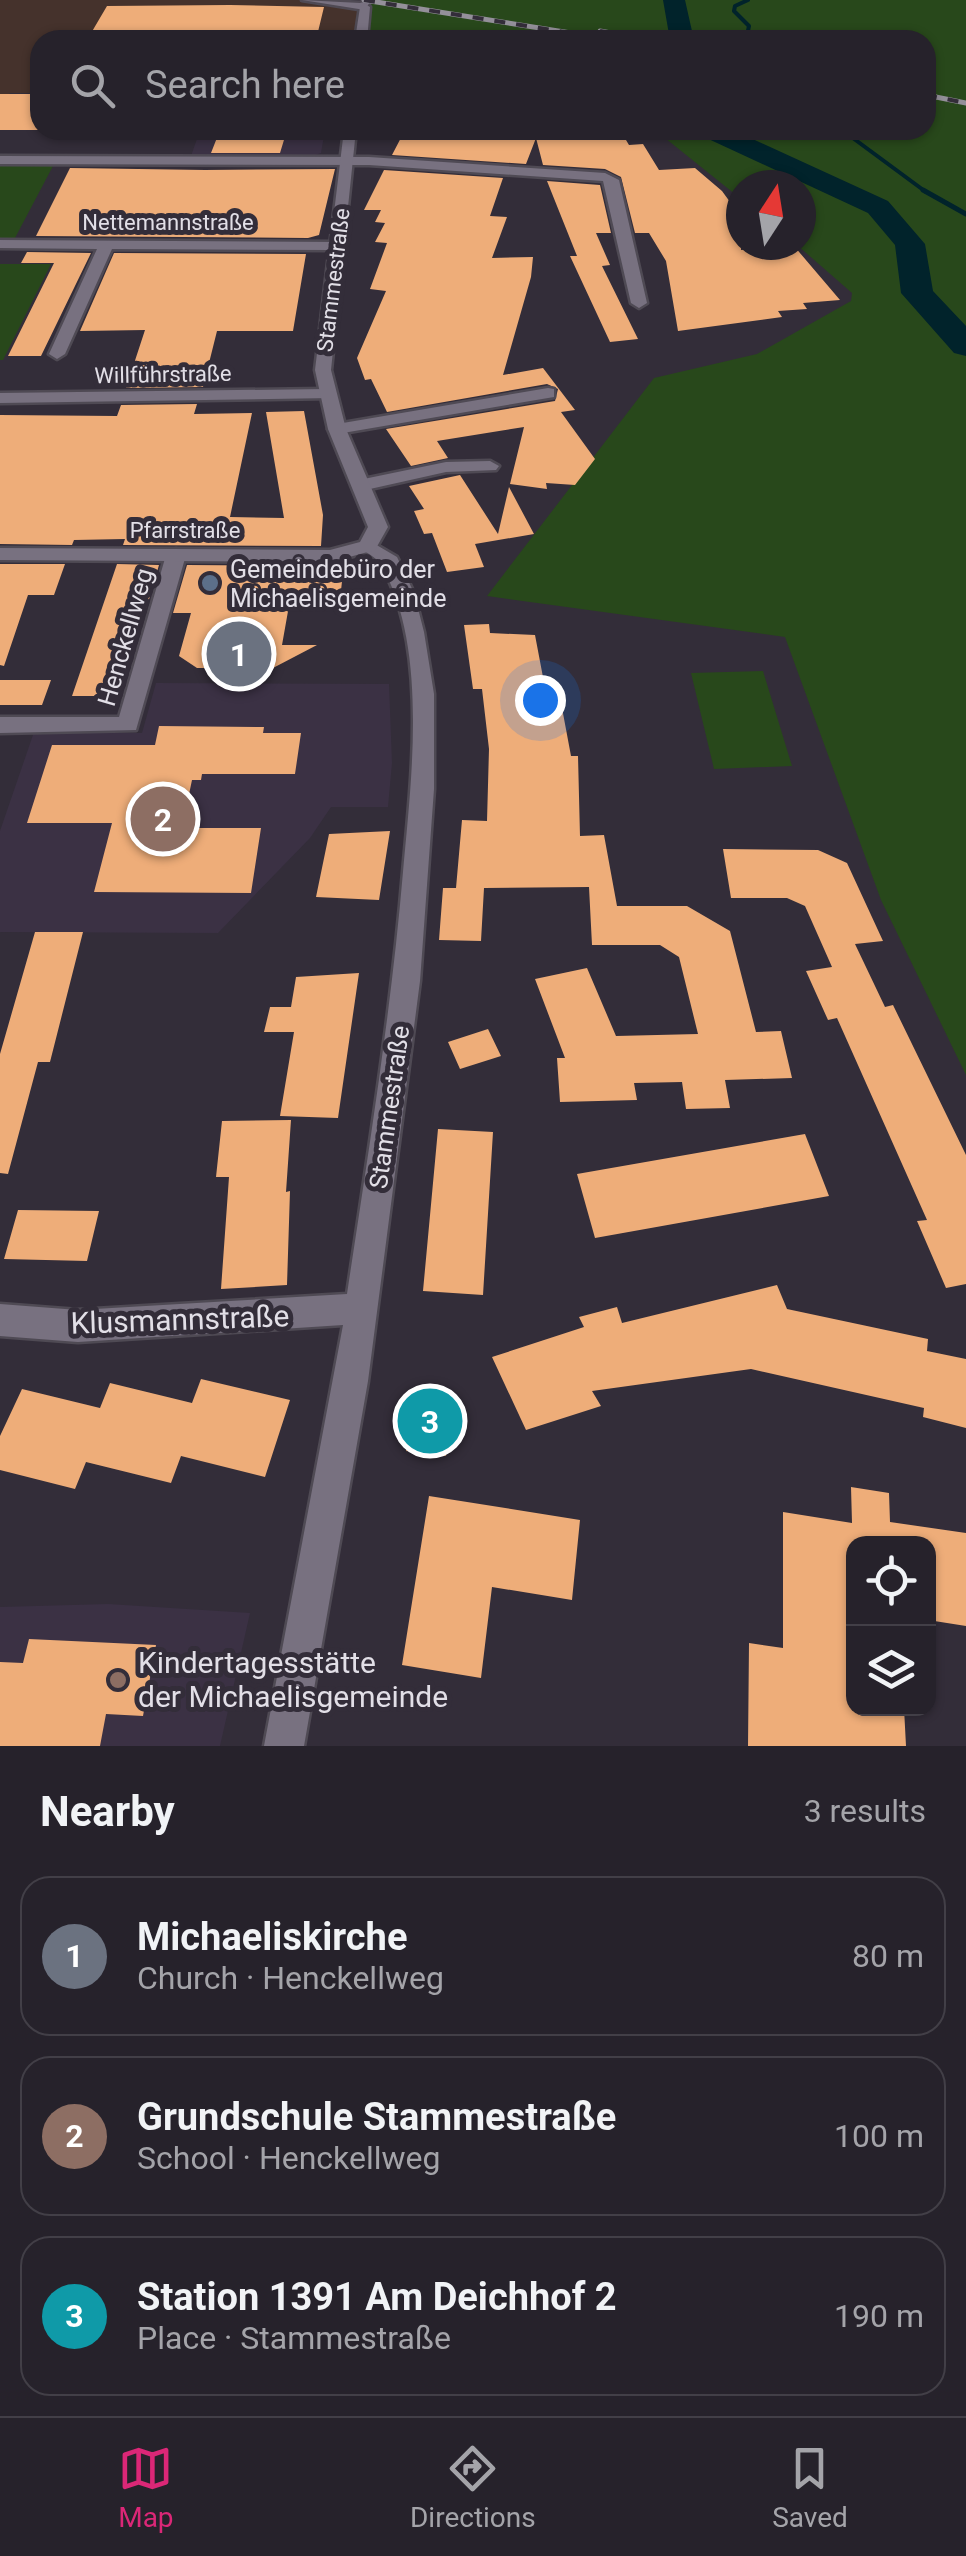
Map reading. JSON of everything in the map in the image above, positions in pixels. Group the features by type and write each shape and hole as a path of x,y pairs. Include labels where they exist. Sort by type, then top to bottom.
{"street":[{"path":"307,0 366,3 362,30"},
{"name":"Stammestraße","path":"284,1746 350,1382 407,981 422,789 423,694 414,632 404,593 387,557 368,546 378,526 326,394 324,345 349,140"},
{"path":"0,160 348,161 609,178 639,303"},
{"name":"Nettemannstraße","path":"0,244 336,246"},
{"path":"57,354 107,244"},
{"path":"337,429 548,393"},
{"name":"Willführstraße","path":"0,398 326,394"},
{"path":"361,485 446,467 490,466"},
{"name":"Pfarrstraße","path":"0,554 331,556 368,546"},
{"name":"Henckellweg","path":"0,725 128,725 176,556"},
{"name":"Klusmannstraße","path":"0,1320 78,1326 359,1310"}],"shaded area":[{"path":"0,0 319,0 365,6 363,30 30,30 30,93 10,93 1,108 0,129"},
{"path":"197,140 323,140 321,153 313,156 191,156"},
{"path":"156,683 389,684 392,763 388,807 331,807 310,838 218,933 0,932 0,831 34,732 142,733"},
{"name":"Kindertagesstätte der Michaelisgemeinde","path":"108,1604 250,1613 220,1746 0,1746 0,1607"}],"green space":[{"path":"366,0 966,0 966,1075 881,900 785,637 487,596 654,378 757,354 851,301 852,293 814,260 816,170 726,170 726,187 667,140 936,140 936,30 362,30"},
{"path":"0,166 53,166 15,238 0,238"},
{"path":"0,264 51,264 3,360 0,360"},
{"path":"763,671 792,766 714,769 691,673"}],"building":[{"path":"107,6 324,7 318,30 93,30"},
{"path":"0,94 30,94 30,130 0,130"},
{"path":"216,140 284,140 280,153 211,153"},
{"path":"400,140 535,140 526,164 392,155"},
{"path":"537,140 626,140 629,145 643,144 659,170 695,168 726,196 726,260 806,260 840,300 803,303 807,309 778,311 782,317 678,331 666,261 649,233 635,233 621,177 605,169 543,165"},
{"path":"70,168 335,169 319,235 308,238 36,236"},
{"path":"384,170 503,178 490,216 507,217 492,258 533,257 503,375 543,368 575,410 561,412 595,459 575,485 546,483 547,489 510,484 524,427 437,441 448,458 411,466 386,429 555,401 558,389 547,384 387,412 371,379 365,380 357,358 386,291 370,289 387,243 375,242 385,223 375,222 381,210 364,210"},
{"path":"547,181 600,185 611,233 596,233 610,265 602,266 638,339 610,342 570,256 577,256"},
{"path":"27,252 91,253 41,356 8,356 54,263 21,263"},
{"path":"114,253 306,254 293,331 217,331 203,387 126,388 145,330 80,331"},
{"path":"197,404 194,414 252,413 230,517 284,518 266,412 304,411 323,515 321,546 123,545 125,539 74,540 72,545 0,544 0,415 117,416 121,405"},
{"path":"460,475 498,534 509,487 534,534 475,544 484,567 447,572 432,533 424,534 414,511 424,509 409,486"},
{"path":"0,564 65,564 54,595 28,595 4,666 0,665"},
{"path":"117,564 159,565 145,613 135,613 110,696 72,696"},
{"path":"187,565 320,566 320,572 343,572 340,600 290,600 282,645 317,645 273,668 197,668 179,656 191,613 173,613"},
{"path":"489,624 490,633 535,635 546,693 559,692 571,756 578,756 580,836 604,835 617,906 687,906 730,931 756,1032 781,1031 792,1078 725,1080 730,1108 686,1109 682,1082 634,1083 637,1100 560,1102 557,1058 565,1058 535,979 587,968 616,1036 698,1034 679,957 660,945 592,945 589,887 484,888 481,941 439,940 443,888 456,888 462,820 487,821 489,749 482,689 473,689 464,625"},
{"path":"0,680 51,680 42,705 0,705"},
{"path":"159,726 264,727 263,733 301,733 295,774 202,774 201,780 192,780 182,828 261,828 251,893 94,892 112,823 27,823 52,745 155,745"},
{"path":"390,831 379,900 316,897 329,834"},
{"path":"723,849 818,850 847,863 883,941 855,944 885,1007 893,1005 966,1155 966,1284 946,1288 917,1221 927,1220 837,1018 828,1020 806,971 832,967 805,906 787,898 731,898"},
{"path":"35,932 83,932 50,1062 38,1062 8,1174 0,1173 0,1054"},
{"path":"359,973 338,1118 280,1116 294,1032 264,1032 270,1007 291,1007 296,977"},
{"path":"488,1029 501,1056 460,1069 448,1042"},
{"path":"291,1120 286,1192 290,1191 287,1285 221,1289 229,1177 216,1177 222,1121"},
{"path":"438,1129 493,1132 483,1295 423,1291"},
{"path":"805,1134 829,1196 595,1238 577,1174"},
{"path":"18,1210 99,1211 87,1261 4,1259"},
{"path":"777,1285 787,1309 928,1339 927,1351 966,1359 966,1428 923,1417 924,1408 751,1369 592,1391 601,1406 526,1430 492,1357 584,1327 579,1317 617,1307 622,1323"},
{"path":"201,1379 290,1400 265,1477 181,1456 171,1483 86,1462 75,1489 0,1470 0,1436 22,1389 100,1408 110,1383 192,1403"},
{"path":"415,1387 454,1392 446,1456 406,1451"},
{"path":"851,1487 889,1493 890,1522 966,1533 966,1626 936,1621 936,1536 846,1536 846,1716 904,1716 906,1746 748,1746 749,1643 783,1648 783,1512 852,1523"},
{"path":"429,1496 580,1520 572,1600 492,1587 481,1678 402,1665"},
{"path":"29,1639 156,1645 143,1716 106,1714 100,1746 0,1746 0,1662 23,1663"}],"waterway":[{"path":"674,0 680,30"},
{"path":"748,0 735,6 734,11 749,26 748,30"},
{"path":"733,140 878,207 910,244 917,293 966,346"},
{"path":"856,140 924,191"},
{"path":"924,191 966,214"}],"railway":[{"path":"364,0 552,30"},
{"path":"936,97 966,103"}],"place":[{"name":"Gemeindebüro der Michaelisgemeinde","path":"210,583"},
{"name":"Michaeliskirche","path":"239,654"},
{"name":"Grundschule Stammestraße","path":"163,819"},
{"name":"Station 1391 Am Deichhof 2","path":"430,1421"},
{"name":"Kindertagesstätte der Michaelisgemeinde","path":"118,1680"}]}
